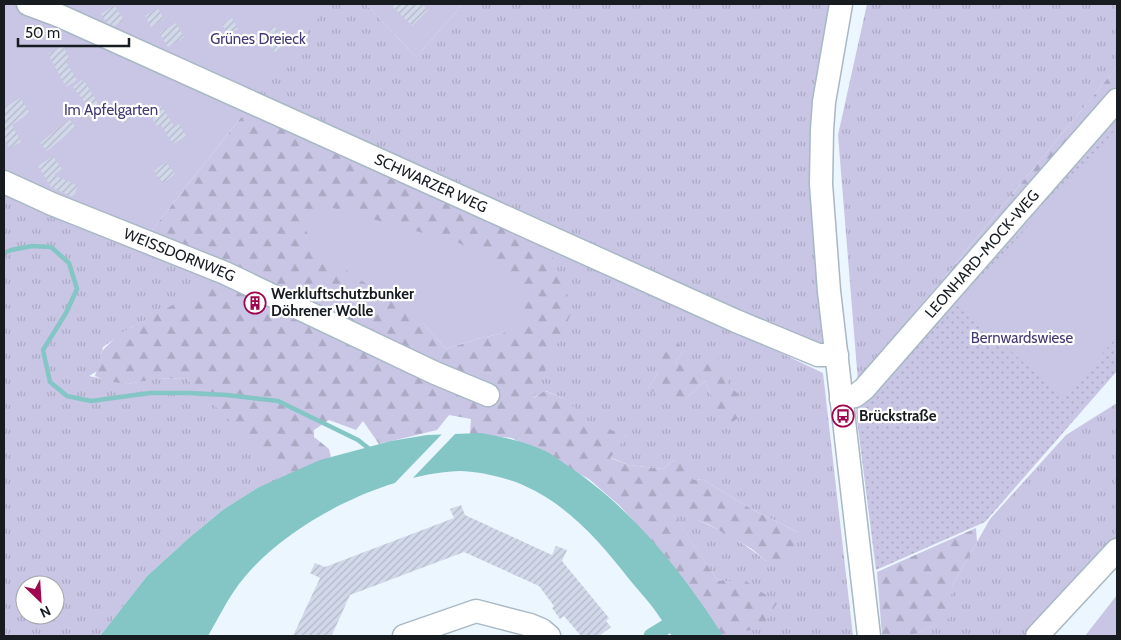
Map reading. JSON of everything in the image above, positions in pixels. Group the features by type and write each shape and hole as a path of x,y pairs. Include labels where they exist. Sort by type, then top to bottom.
{"street":[{"name":"SCHWARZER WEG","path":"28,4 60,16 736,321 818,355 837,355"},
{"path":"841,4 824,102 821,158 822,209 837,355 853,399 869,636"},
{"name":"LEONHARD-MOCK-WEG","path":"853,399 864,389 1117,100"},
{"name":"WEISSDORNWEG","path":"4,182 52,204 225,273 435,373 488,395"},
{"path":"1037,636 1117,550"},
{"path":"404,636 476,611 542,630 549,636"}],"green space":[{"name":"Im Apfelgarten","path":"4,4 329,4 140,245 4,185"},
{"path":"328,4 366,4 416,57 463,4 834,4 823,57 836,351 819,350 249,103"},
{"path":"366,4 463,4 416,57"},
{"path":"867,4 1117,4 1117,67 858,382 838,135"},
{"path":"1117,67 1117,93 858,382"},
{"name":"Bernwardswiese","path":"1117,83 1117,371 985,522 876,570 856,412 860,386"},
{"path":"250,106 546,241 573,309 533,398 545,391 563,398 575,408 582,426 588,421 627,436 610,458 629,465 663,469 674,460 682,463 694,480 702,479 753,510 798,532 789,562 767,562 752,549 708,524 671,511 718,581 746,581 777,603 761,629 743,631 746,636 722,636 683,580 654,544 620,506 589,479 512,438 470,434 471,419 449,415 437,430 379,444 363,421 356,430 329,420 314,430 314,437 329,449 331,457 287,476 186,378 156,379 128,384 107,381 95,376 102,351 119,334 206,287 224,273 140,245","holes":["423,323 504,333 446,349"]},
{"path":"1115,130 1117,133 1117,337 1063,398 958,304"},
{"path":"4,186 219,276 209,286 183,302 130,328 103,347 97,371 89,376 128,384 155,379 186,378 251,438 287,476 257,488 224,509 190,537 147,576 100,636 4,636"},
{"path":"322,205 459,243 500,265 522,289 524,317 504,333 446,349 423,323 313,247 305,228"},
{"path":"546,241 823,373 853,636 746,636 743,631 746,581 718,581 670,510 696,519 721,531 745,545 767,562 798,532 753,510 702,479 694,480 674,460 663,469 629,465 609,457 627,436 582,427 563,398 546,391 532,398 534,394","holes":["684,350 675,363 716,377 724,381 737,393 712,396 705,381 686,398 648,388 658,373"]},
{"path":"676,341 684,350 675,363 699,369 705,356 730,361 728,383 737,393 743,413 732,423 709,412 712,396 705,381 686,398 677,402 660,396 648,388 658,373 658,348"},
{"path":"1117,403 1117,537 1029,636 911,636 952,616 952,586 990,519 1066,435"},
{"path":"976,528 977,542 952,586 953,616 911,636 882,636 877,572"},
{"path":"1117,595 1117,636 1085,636"}],"shaded area":[{"path":"481,433 520,442 546,451 611,499 653,541 672,564 723,636 672,636 651,605 607,552 583,526 555,503 518,483 484,474 459,471 430,474 400,481 338,506 309,523 282,541 258,562 239,584 208,636 100,636 147,576 224,509 257,488 320,460 391,441 427,435"}],"pier":[{"path":"444,432 457,432 409,482 391,487"}],"building":[{"path":"390,4 422,4 428,10 412,26"},
{"path":"114,5 124,20 114,26 107,23 101,14"},
{"path":"158,8 164,19 151,27 145,16"},
{"path":"232,18 238,29 228,35 222,24"},
{"path":"176,23 184,37 168,47 159,33"},
{"path":"274,26 287,42 275,52 262,37"},
{"path":"63,46 70,60 66,62 77,80 66,87 48,54"},
{"path":"83,79 104,113 97,118 73,87"},
{"path":"20,98 30,113 12,125 21,142 9,148 4,138 4,108"},
{"path":"128,103 136,114 123,124 115,114"},
{"path":"161,106 175,127 179,124 186,136 173,144 161,125 158,127 149,114"},
{"path":"69,119 76,127 47,151 40,143"},
{"path":"53,156 62,169 54,175 78,186 73,197 51,187 38,166"},
{"path":"166,162 175,174 163,183 154,171"},
{"path":"461,505 465,515 552,555 556,546 567,550 562,561 609,618 606,621 611,627 599,636 581,636 564,616 560,619 552,608 554,606 539,586 464,552 350,595 332,635 293,636 320,578 310,573 315,563 325,567 454,518 450,509"}],"waterway":[{"path":"4,253 32,246 51,247 69,263 77,289 66,313 43,350 50,382 67,396 91,401 150,393 189,393 278,401 358,440 372,451"},
{"path":"651,636 684,616"}],"place":[{"name":"Werkluftschutzbunker Döhrener Wolle","path":"255,303"},
{"name":"Brückstraße","path":"843,416"}],"park label":[{"name":"Grünes Dreieck","path":"258,39"}]}
